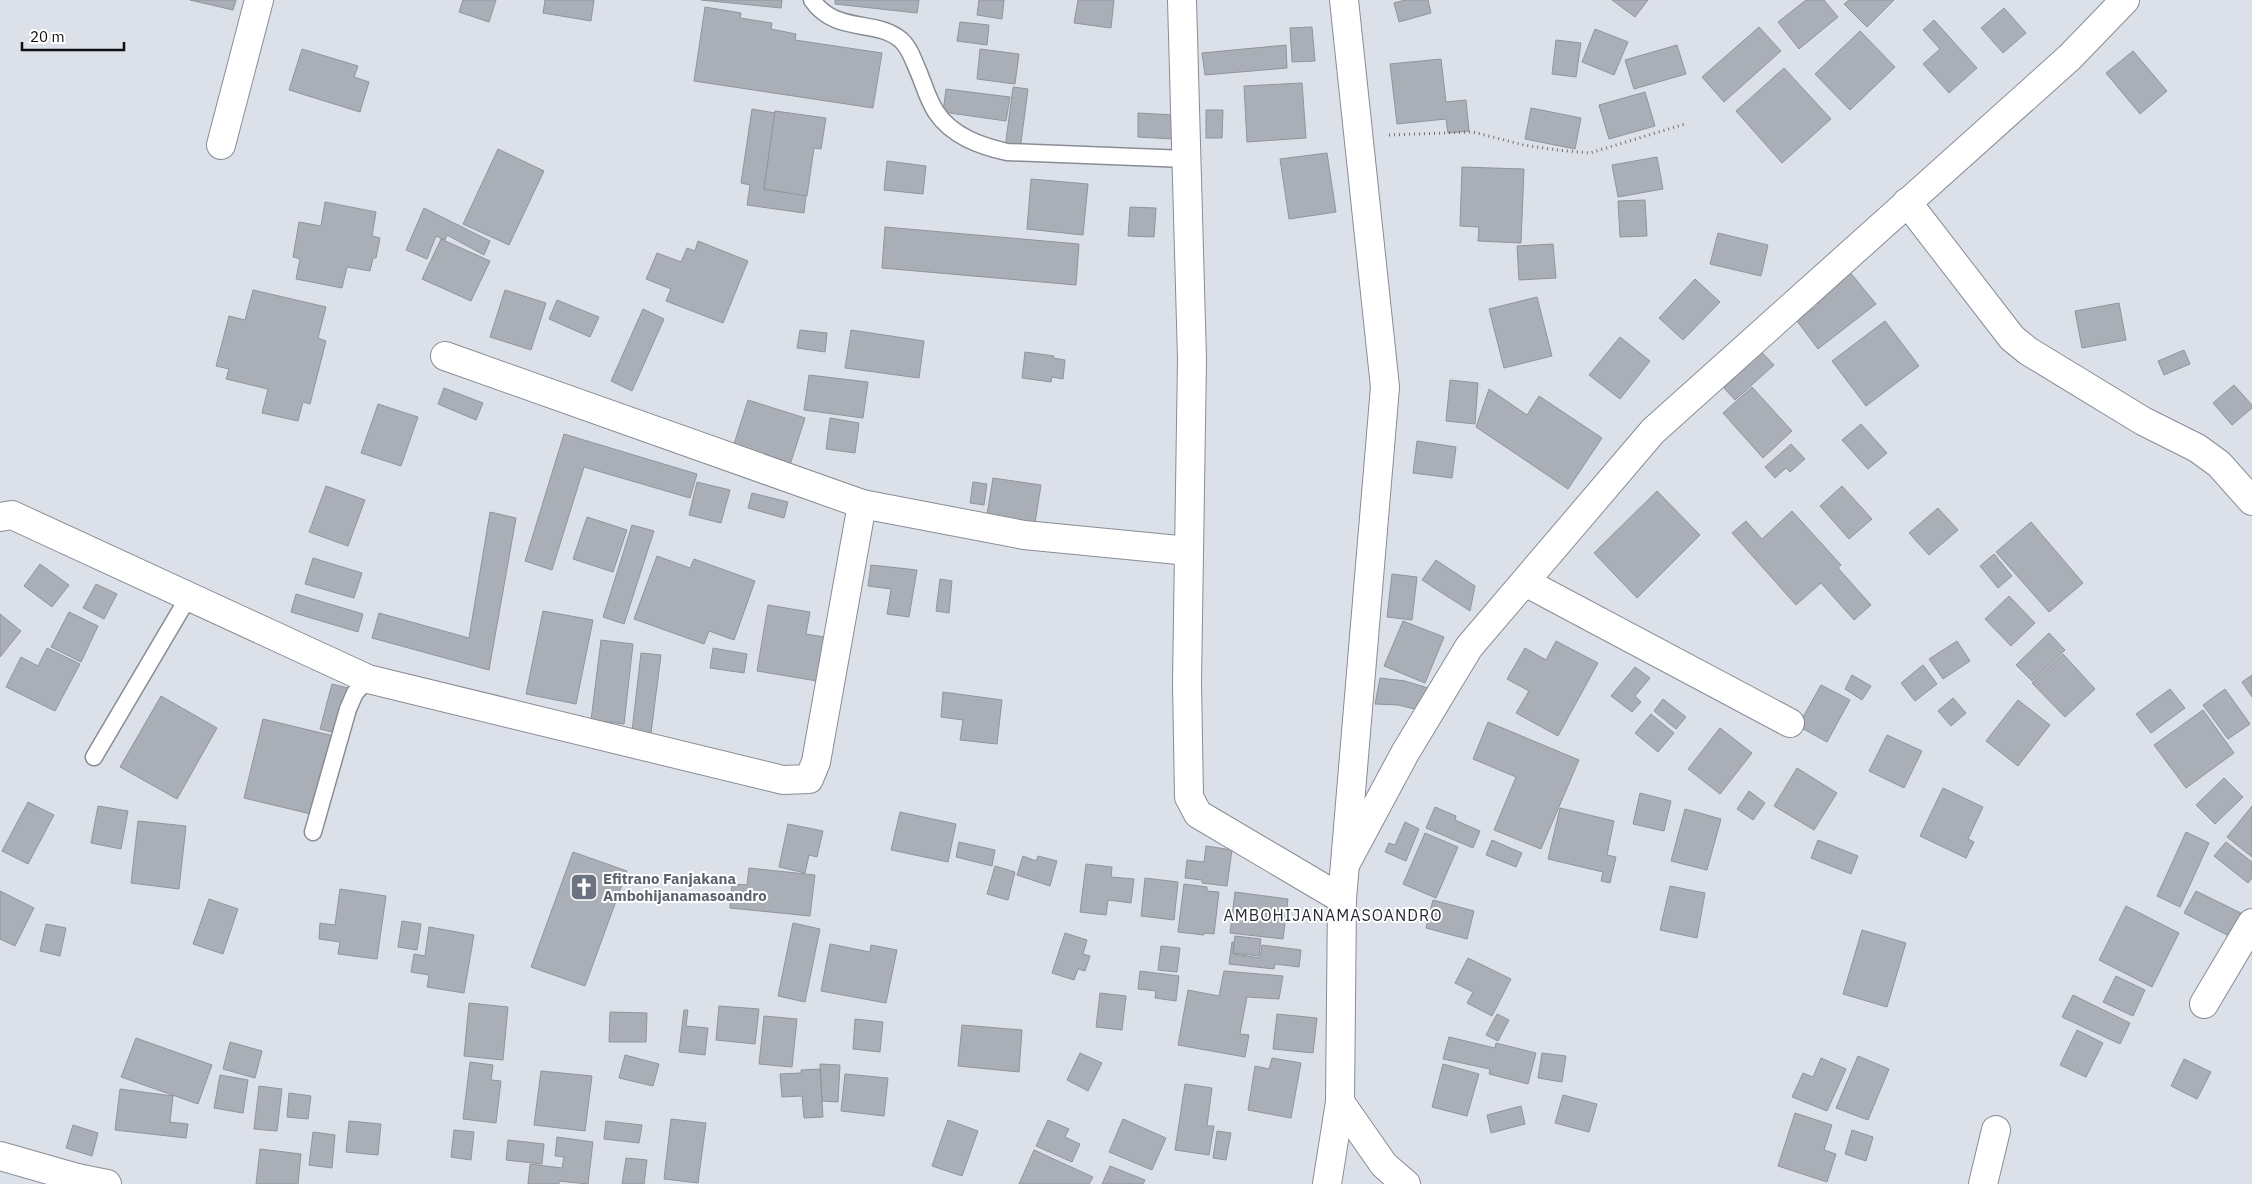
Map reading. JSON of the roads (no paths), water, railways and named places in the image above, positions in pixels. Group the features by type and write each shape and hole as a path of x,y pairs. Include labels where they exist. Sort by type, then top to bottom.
{"street":[{"path":"221,145 259,0"},
{"path":"1182,0 1192,359 1187,682 1189,797 1198,814 1342,899"},
{"path":"1327,1184 1340,1102 1342,899 1385,387 1344,0"},
{"path":"1345,865 1405,753 1458,662 1653,432 2070,57 2125,0"},
{"path":"1907,202 2012,338 2028,351 2144,421 2197,448 2219,464 2252,501"},
{"path":"444,356 862,504 1024,535 1189,551"},
{"path":"0,517 12,515 368,679 784,780 809,779 816,762 862,504"},
{"path":"1525,582 1790,723"},
{"path":"2204,1004 2252,923"},
{"path":"1340,1102 1384,1165 1406,1184"},
{"path":"1983,1184 1996,1130"},
{"path":"0,1156 73,1181 107,1184"}],"lane":[{"path":"812,0 818,9 830,18 889,33 900,40 910,51 935,111 945,124 982,147 1007,152 1186,159"},
{"path":"94,757 189,596"},
{"path":"312,832 348,709 355,693 368,679"}],"place":[{"name":"Efitrano Fanjakana Ambohijanamasoandro","path":"584,887"}],"district":[{"name":"AMBOHIJANAMASOANDRO","path":"1333,915"}]}
